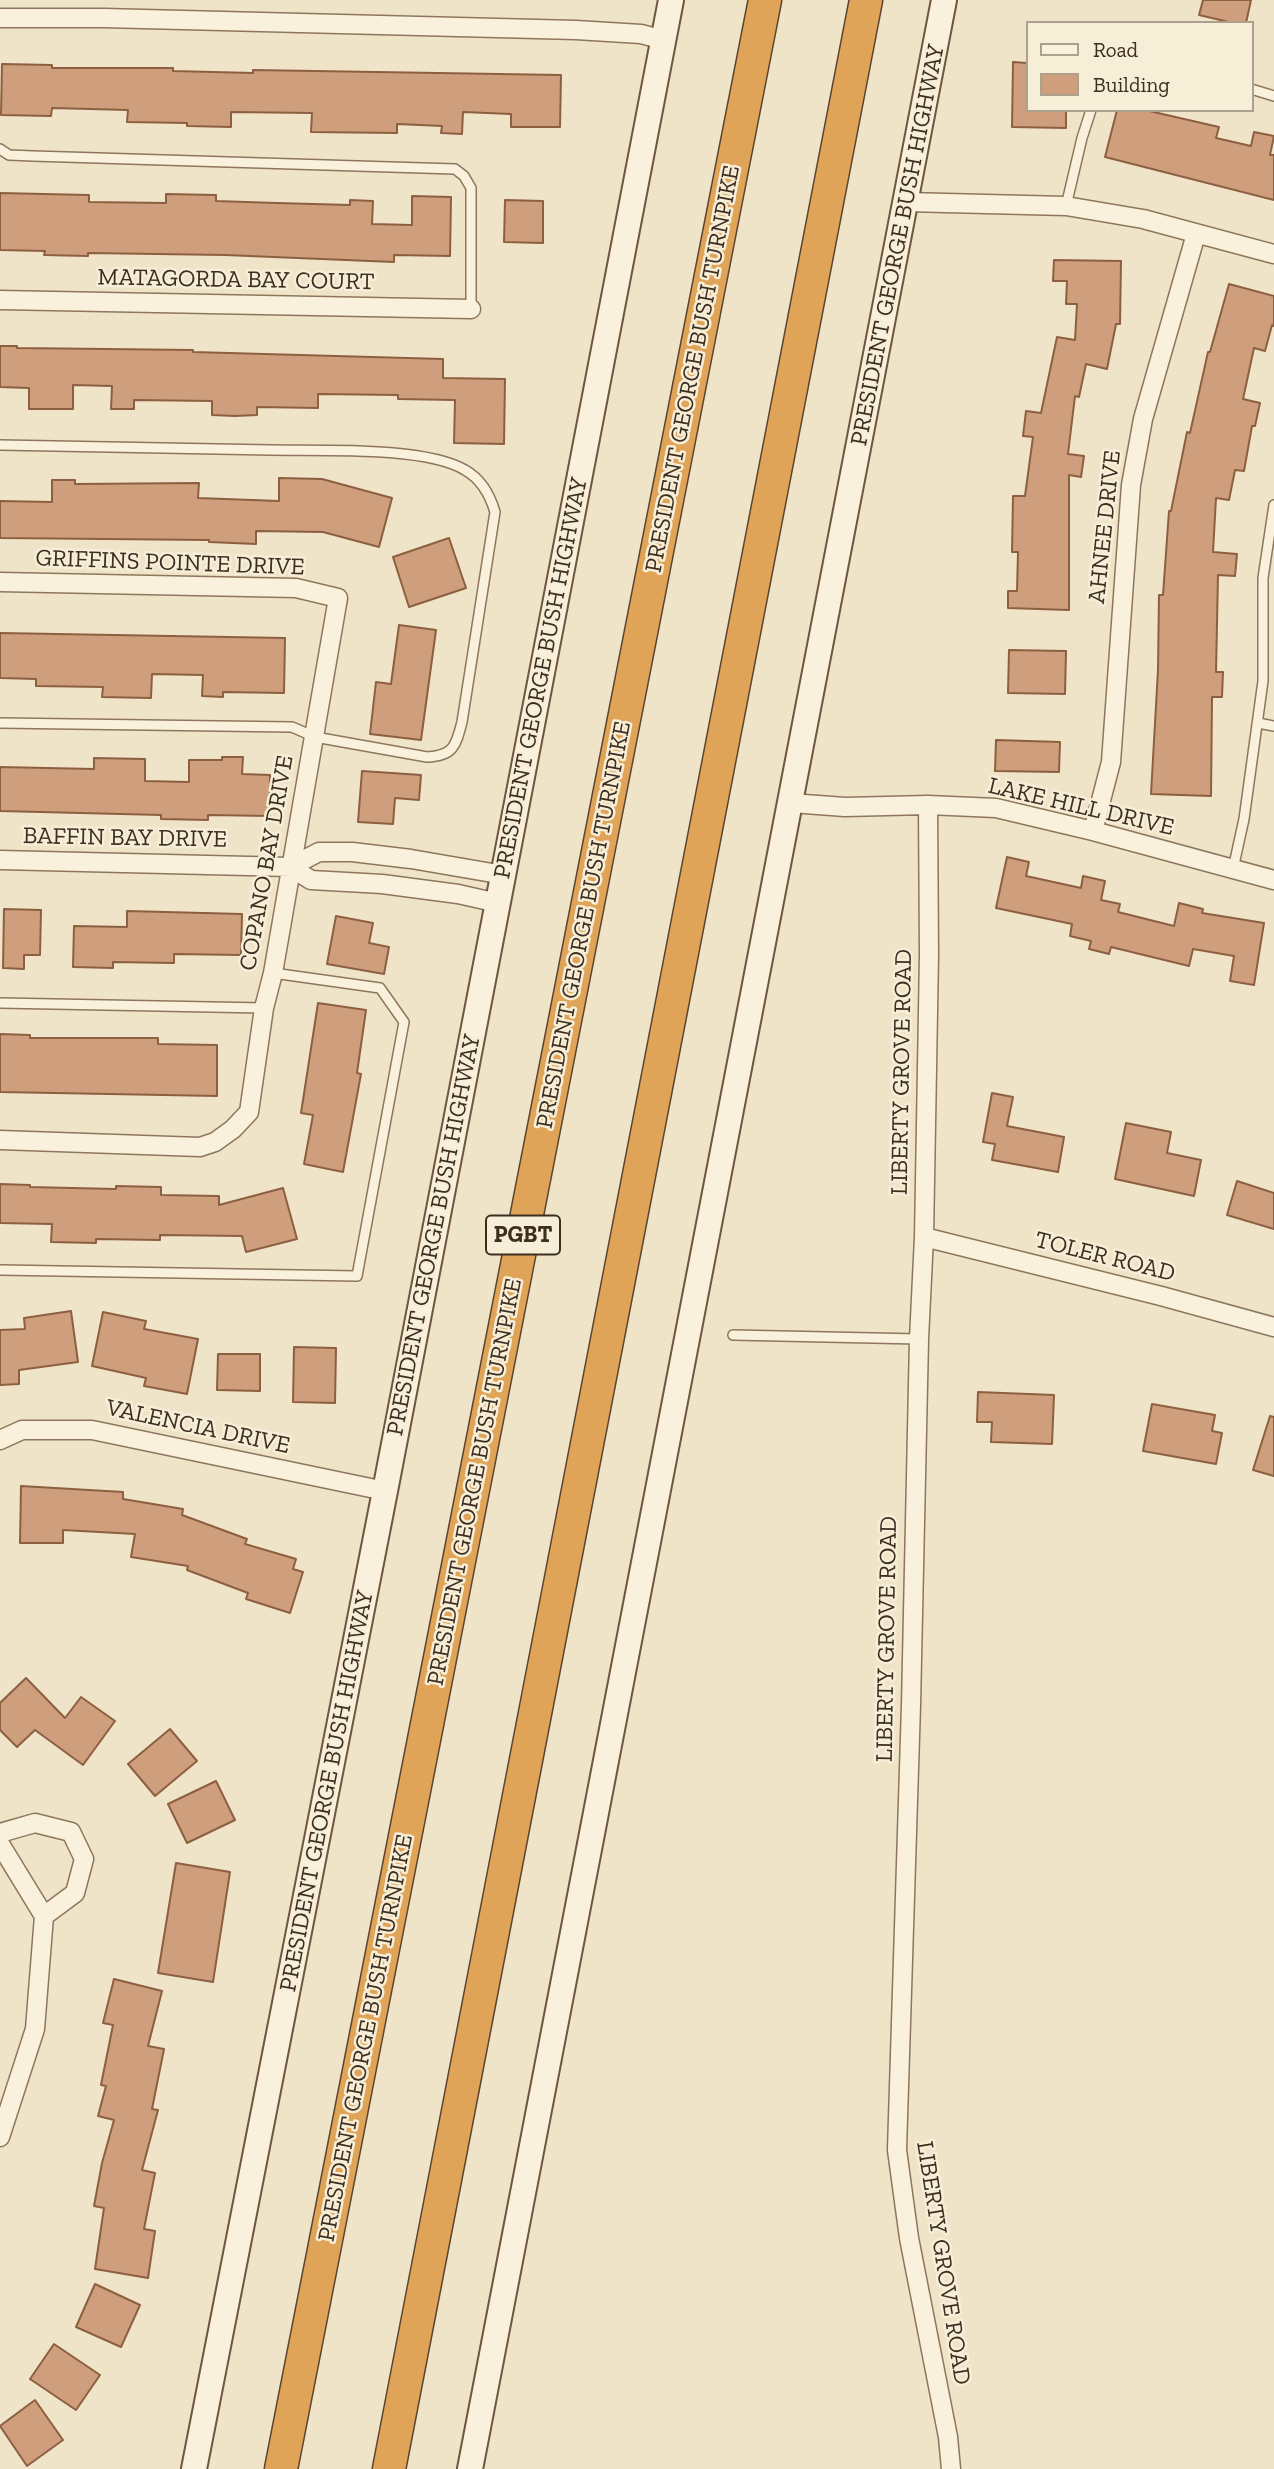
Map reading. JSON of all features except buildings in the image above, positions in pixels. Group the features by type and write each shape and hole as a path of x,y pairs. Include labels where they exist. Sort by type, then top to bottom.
{"highway":[{"name":"PRESIDENT GEORGE BUSH TURNPIKE","path":"281,2469 765,0"},
{"path":"389,2469 866,0"}],"main road":[{"name":"PRESIDENT GEORGE BUSH HIGHWAY","path":"194,2469 386,1491 671,0"},
{"name":"PRESIDENT GEORGE BUSH HIGHWAY","path":"470,2469 944,0"}],"street":[{"path":"0,18 104,18 576,30 641,34 664,40"},
{"path":"906,202 1066,206 1143,219 1274,254"},
{"name":"AHNEE DRIVE","path":"1093,831 1111,762 1131,485 1143,419 1196,234"},
{"name":"MATAGORDA BAY COURT","path":"0,300 471,309"},
{"name":"GRIFFINS POINTE DRIVE","path":"0,582 296,588 338,598"},
{"name":"COPANO BAY DRIVE","path":"0,1140 200,1146 215,1142 233,1129 249,1112 264,1008 273,973 338,598"},
{"name":"LAKE HILL DRIVE","path":"791,803 845,807 928,804 996,808 1274,880"},
{"name":"LIBERTY GROVE ROAD","path":"928,804 929,956 924,1237 897,2150 909,2238 946,2424 951,2469"},
{"name":"BAFFIN BAY DRIVE","path":"0,860 290,867 319,852 352,852 504,875"},
{"name":"BAFFIN BAY DRIVE","path":"290,867 311,880 382,884 458,894 498,903"},
{"name":"TOLER ROAD","path":"924,1237 1274,1327"},
{"name":"VALENCIA DRIVE","path":"0,1440 22,1430 92,1430 386,1491"},
{"path":"0,1833 34,1823 71,1832 84,1860 75,1893 44,1916"},
{"path":"0,1844 44,1916 35,2029 0,2137"}],"lane":[{"path":"1253,90 1274,96"},
{"path":"1066,206 1090,112"},
{"path":"0,149 9,155 455,169 471,187 471,309"},
{"path":"0,445 345,451 423,456 463,468 482,484 495,512 462,722 456,744 441,757 427,757 315,737 292,727 0,723"},
{"path":"1233,869 1246,808 1263,681 1263,578 1274,505"},
{"path":"1258,723 1274,726"},
{"path":"0,1270 357,1276 404,1022 380,988 273,973"},
{"path":"0,1003 264,1008"},
{"path":"733,1335 919,1339"}]}
